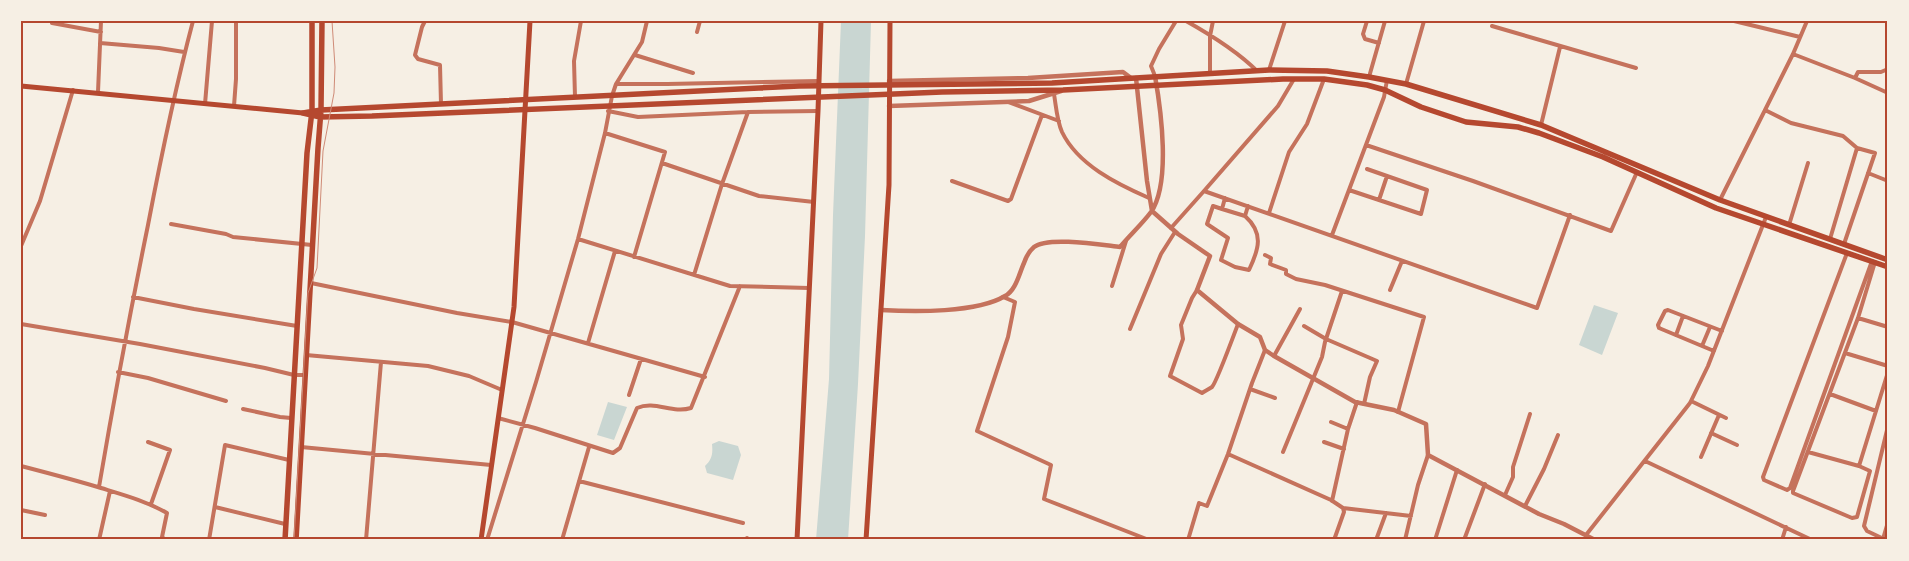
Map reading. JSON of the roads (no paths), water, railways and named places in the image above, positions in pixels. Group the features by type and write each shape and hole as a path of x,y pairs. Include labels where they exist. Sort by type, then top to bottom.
{"main road":[{"path":"285,540 301,244 307,153 312,114 312,21"},
{"path":"296,540 321,110 322,21"},
{"path":"481,540 512,322 530,21"},
{"path":"797,540 821,21"},
{"path":"866,540 889,185 890,21"},
{"path":"312,114 321,110 799,86 1052,83 1269,70 1327,72 1406,84 1541,125 1720,200 1888,260"},
{"path":"22,86 303,113 320,117 526,108 609,108 639,105 942,92 1053,92 1156,85 1324,79 1385,90 1448,117 1466,122 1518,127 1539,133 1602,157 1716,208 1888,267"}],"street":[{"path":"98,92 101,21"},
{"path":"99,487 118,372 163,147 175,100 179,71 193,21"},
{"path":"205,104 212,21"},
{"path":"234,106 236,21"},
{"path":"425,21 415,55 418,59 440,65 441,104"},
{"path":"575,97 574,61 581,21"},
{"path":"487,540 578,239 605,133 612,96 616,84 642,42 647,21"},
{"path":"697,32 700,21"},
{"path":"881,310 925,310 968,307 1008,295 1016,284 1027,255 1035,246 1049,242 1073,242 1120,247 1152,211 1158,195 1163,163 1155,76 1152,65 1176,21"},
{"path":"1186,21 1248,62 1257,71"},
{"path":"1210,75 1212,21"},
{"path":"1269,70 1285,21"},
{"path":"1367,21 1363,34 1365,39 1379,43"},
{"path":"1369,77 1385,21"},
{"path":"1406,84 1424,21"},
{"path":"1734,21 1800,37"},
{"path":"1720,200 1793,54 1807,21"},
{"path":"52,23 101,32"},
{"path":"1492,26 1636,68"},
{"path":"100,43 184,52"},
{"path":"1541,125 1560,47"},
{"path":"1793,54 1888,93"},
{"path":"635,55 693,73"},
{"path":"1855,78 1858,72 1881,72 1888,69"},
{"path":"889,81 1028,78 1123,72 1134,78 1137,86 1152,211 1175,232 1210,256 1181,325 1183,339 1170,376 1202,393 1214,386 1238,324"},
{"path":"1171,228 1278,106 1294,79"},
{"path":"1269,213 1289,152 1307,124 1324,79"},
{"path":"1332,235 1366,145 1387,80"},
{"path":"616,84 819,81"},
{"path":"21,90 22,86"},
{"path":"21,246 40,201 73,90"},
{"path":"889,106 1030,101 1053,92 1061,131 1075,152 1101,172 1149,198"},
{"path":"1006,102 1059,121"},
{"path":"609,108 638,117 818,111"},
{"path":"1765,110 1791,123 1842,136 1857,148 1875,153 1844,244"},
{"path":"694,275 722,184 748,112"},
{"path":"952,181 1008,201 1011,199 1042,115"},
{"path":"605,133 665,152 634,257"},
{"path":"1366,145 1570,215 1611,231 1637,172"},
{"path":"1830,239 1857,148"},
{"path":"1788,225 1808,162"},
{"path":"662,163 760,196 814,202"},
{"path":"1349,190 1421,214 1427,190 1367,169"},
{"path":"1868,173 1888,181"},
{"path":"1379,200 1387,176"},
{"path":"1204,191 1537,308 1570,215"},
{"path":"1222,209 1225,198"},
{"path":"1213,206 1245,216 1255,225 1258,242 1255,257 1249,270 1235,267 1221,260 1228,238 1207,224 1213,206"},
{"path":"1245,216 1248,206"},
{"path":"1586,535 1691,401 1714,351 1766,217"},
{"path":"171,224 233,237 312,245"},
{"path":"1130,329 1161,254 1175,232"},
{"path":"578,239 730,286 809,288"},
{"path":"1112,286 1126,241"},
{"path":"588,342 615,251"},
{"path":"1847,252 1763,477 1764,480 1787,490 1794,479 1874,262"},
{"path":"1265,256 1272,258 1270,264 1286,270 1286,274 1296,279 1311,281 1424,317 1398,412"},
{"path":"1390,290 1402,261"},
{"path":"1808,452 1868,469 1870,474 1857,517 1855,518 1793,493 1808,452 1830,394 1858,318 1874,262"},
{"path":"311,283 512,322 588,342 705,377"},
{"path":"498,418 523,424 613,453 620,448 637,408 646,404 681,411 692,408 740,286"},
{"path":"1197,290 1238,324 1260,337 1265,350 1274,356 1357,402 1398,412 1426,424 1428,455 1418,485 1405,540"},
{"path":"1283,452 1322,357 1326,338 1342,291"},
{"path":"133,297 296,326"},
{"path":"1003,297 1015,302 1008,337 976,431 1051,465 1044,499 1149,540"},
{"path":"1274,356 1300,309"},
{"path":"1714,351 1658,328 1658,325 1665,311 1684,316 1722,331"},
{"path":"1676,335 1684,316"},
{"path":"1858,318 1888,327"},
{"path":"21,324 266,368 294,375 305,375"},
{"path":"1304,326 1377,361 1370,377 1364,404"},
{"path":"1702,346 1710,327"},
{"path":"1188,540 1199,503 1207,506 1228,454 1265,350"},
{"path":"1845,353 1888,366"},
{"path":"306,355 428,366 469,376 502,390"},
{"path":"629,395 640,358"},
{"path":"366,540 381,362"},
{"path":"118,372 148,378 226,401"},
{"path":"1860,466 1888,372"},
{"path":"1250,389 1275,398"},
{"path":"1830,394 1876,411"},
{"path":"1691,401 1726,418"},
{"path":"1332,501 1348,429 1357,402"},
{"path":"243,409 291,418"},
{"path":"1505,495 1513,477 1513,467 1530,414"},
{"path":"1701,457 1720,415"},
{"path":"1332,422 1348,429"},
{"path":"1888,426 1864,526 1867,530 1885,539 1888,522"},
{"path":"1711,433 1737,445"},
{"path":"1525,506 1558,436"},
{"path":"148,442 170,450 151,504"},
{"path":"1324,442 1344,449"},
{"path":"209,540 224,445 289,460"},
{"path":"562,540 589,446"},
{"path":"301,447 491,465"},
{"path":"1228,454 1332,501 1343,508 1411,516"},
{"path":"1428,455 1595,540"},
{"path":"1645,460 1812,540"},
{"path":"21,466 99,487 151,504 166,514 163,539"},
{"path":"1435,540 1457,470"},
{"path":"579,481 743,523"},
{"path":"1464,540 1485,484"},
{"path":"99,540 110,491"},
{"path":"215,507 285,524"},
{"path":"1334,540 1344,512 1343,508"},
{"path":"21,510 45,516"},
{"path":"1376,540 1386,513"},
{"path":"1782,540 1786,527"}],"tram line":[{"path":"294,540 308,293 317,268 323,151 334,93 335,67 332,21"}]}
